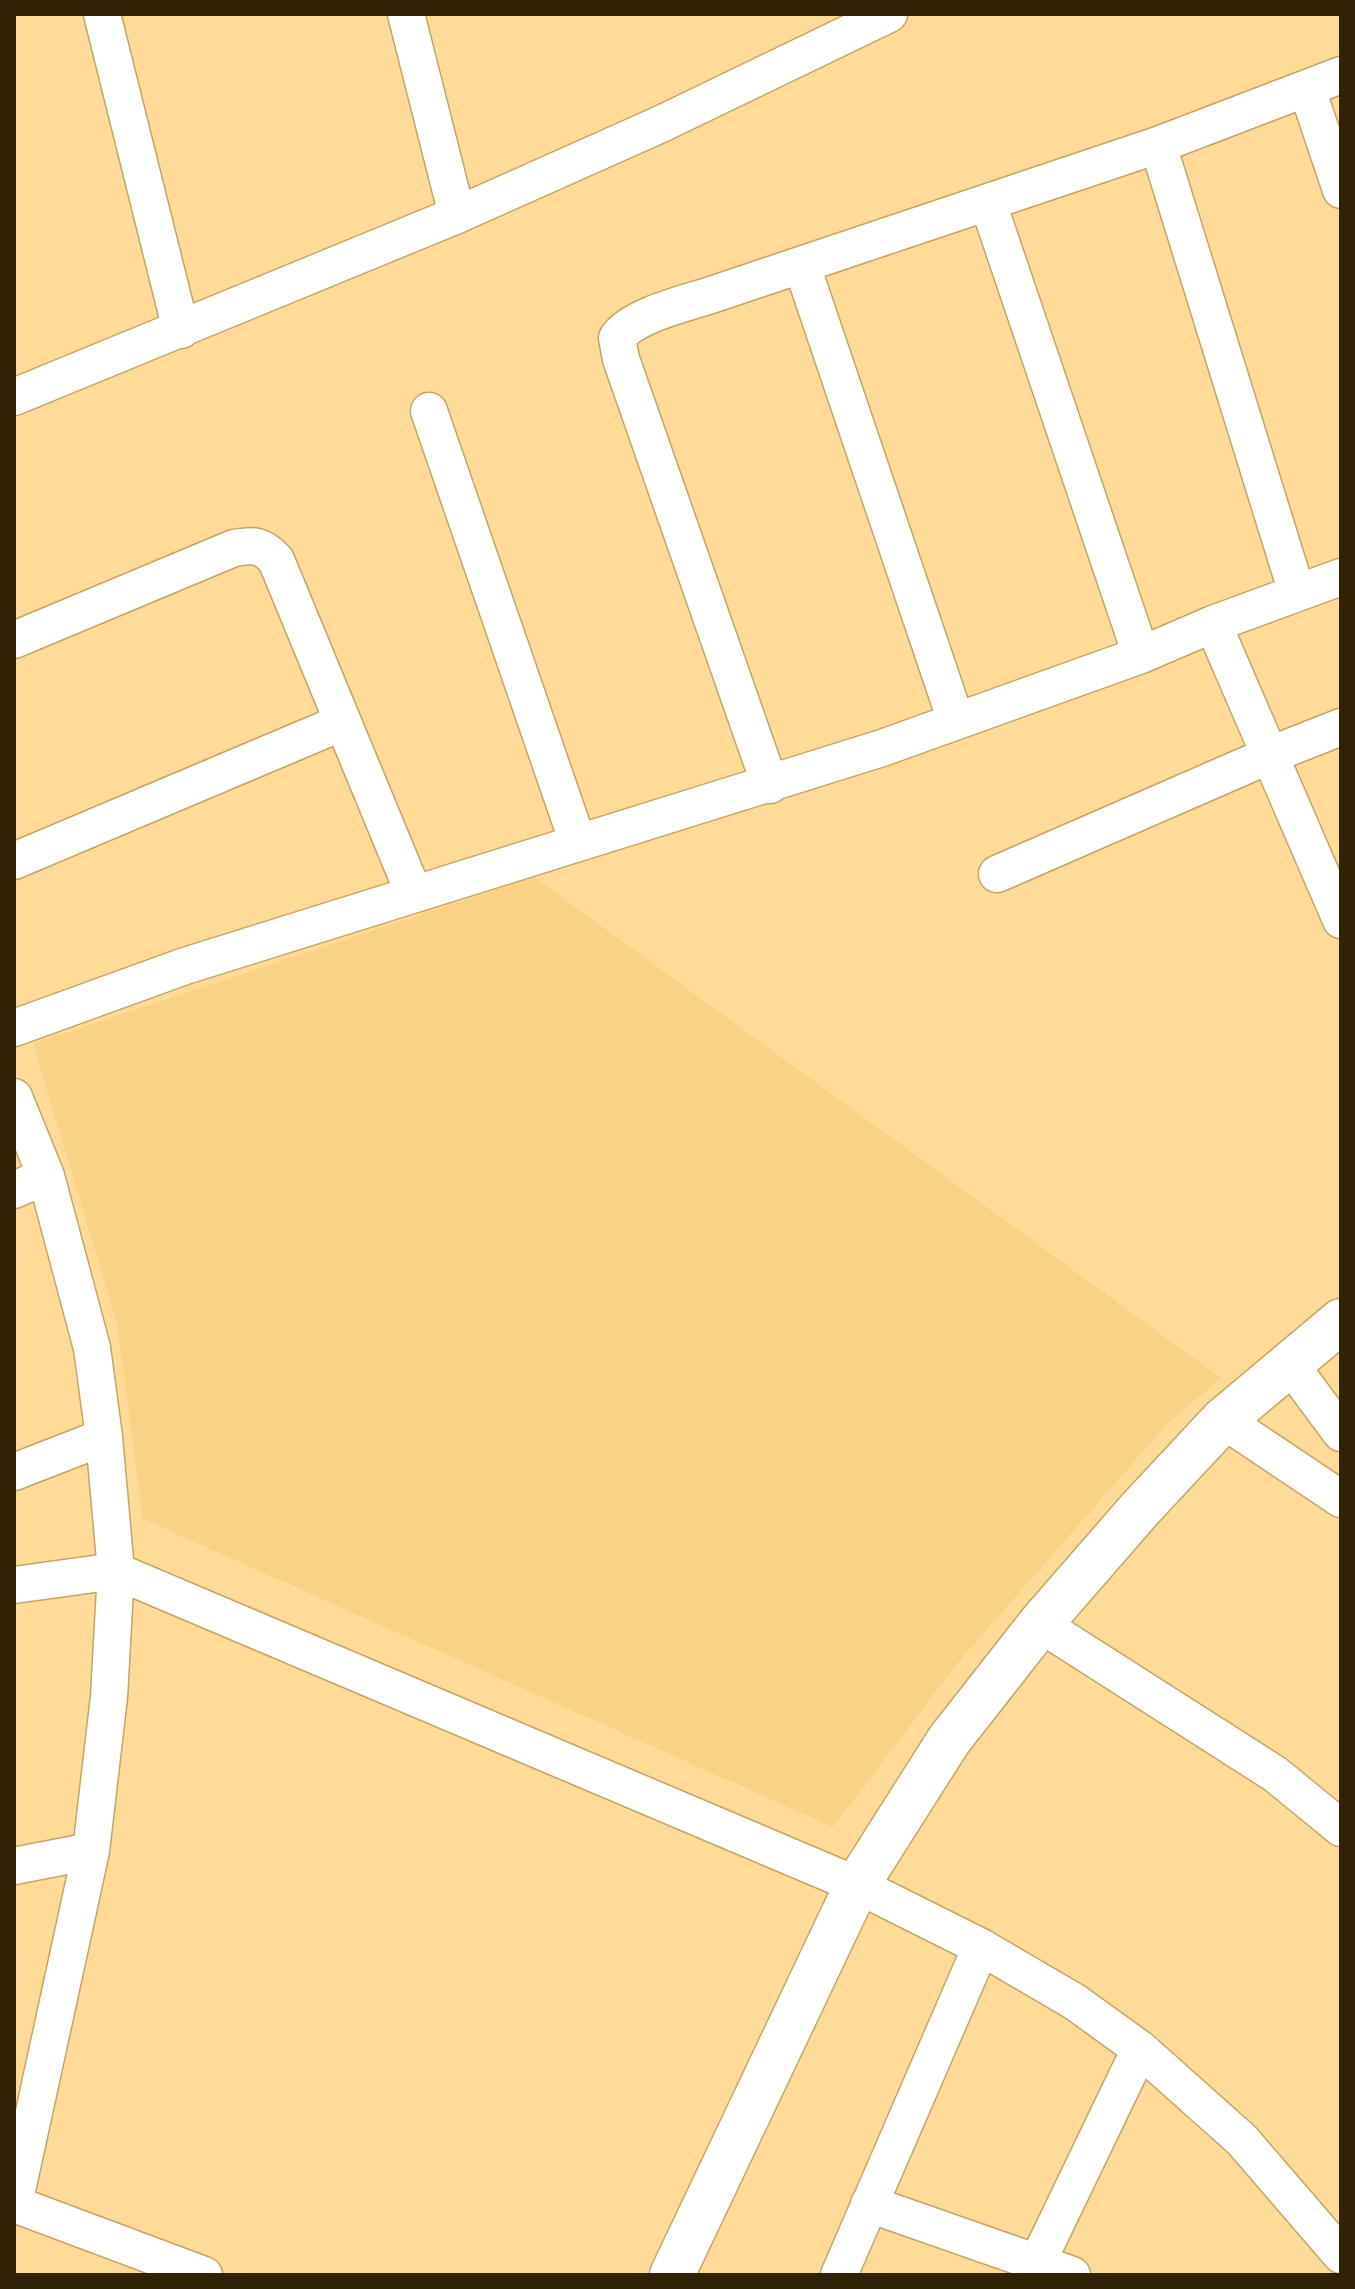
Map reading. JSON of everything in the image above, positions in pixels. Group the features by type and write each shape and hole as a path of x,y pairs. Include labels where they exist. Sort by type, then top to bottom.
{"street":[{"path":"102,14 181,330"},
{"path":"406,14 457,215"},
{"path":"14,397 457,215 661,124 889,14"},
{"path":"770,785 621,359 617,338 622,330 640,320 1158,145 1341,75"},
{"path":"1307,89 1341,190"},
{"path":"1158,145 1297,593"},
{"path":"988,203 1141,655"},
{"path":"802,266 956,721"},
{"path":"429,411 578,843"},
{"path":"14,640 234,548 255,545 268,551 276,560 414,894"},
{"path":"14,1028 185,966 882,748 1141,655 1213,624 1341,577"},
{"path":"1213,624 1339,911"},
{"path":"14,861 343,722"},
{"path":"997,874 1341,727"},
{"path":"14,1097 30,1183 92,1348 104,1437 116,1571 109,1697 91,1851 14,2204 204,2275"},
{"path":"672,2275 857,1885 949,1740 1040,1624 1223,1420 1341,1321"},
{"path":"1289,1363 1341,1433"},
{"path":"1223,1420 1341,1499"},
{"path":"14,1472 104,1437"},
{"path":"14,1585 116,1571 857,1885 981,1947 1075,2002 1140,2049 1242,2140 1341,2255"},
{"path":"1040,1624 1275,1774 1341,1828"},
{"path":"14,1866 91,1851"},
{"path":"839,2275 981,1947"},
{"path":"1037,2263 1140,2049"},
{"path":"869,2204 1072,2275"}],"shaded area":[{"path":"534,877 1221,1378 1167,1424 960,1660 833,1827 143,1519 117,1323 33,1044"}]}
